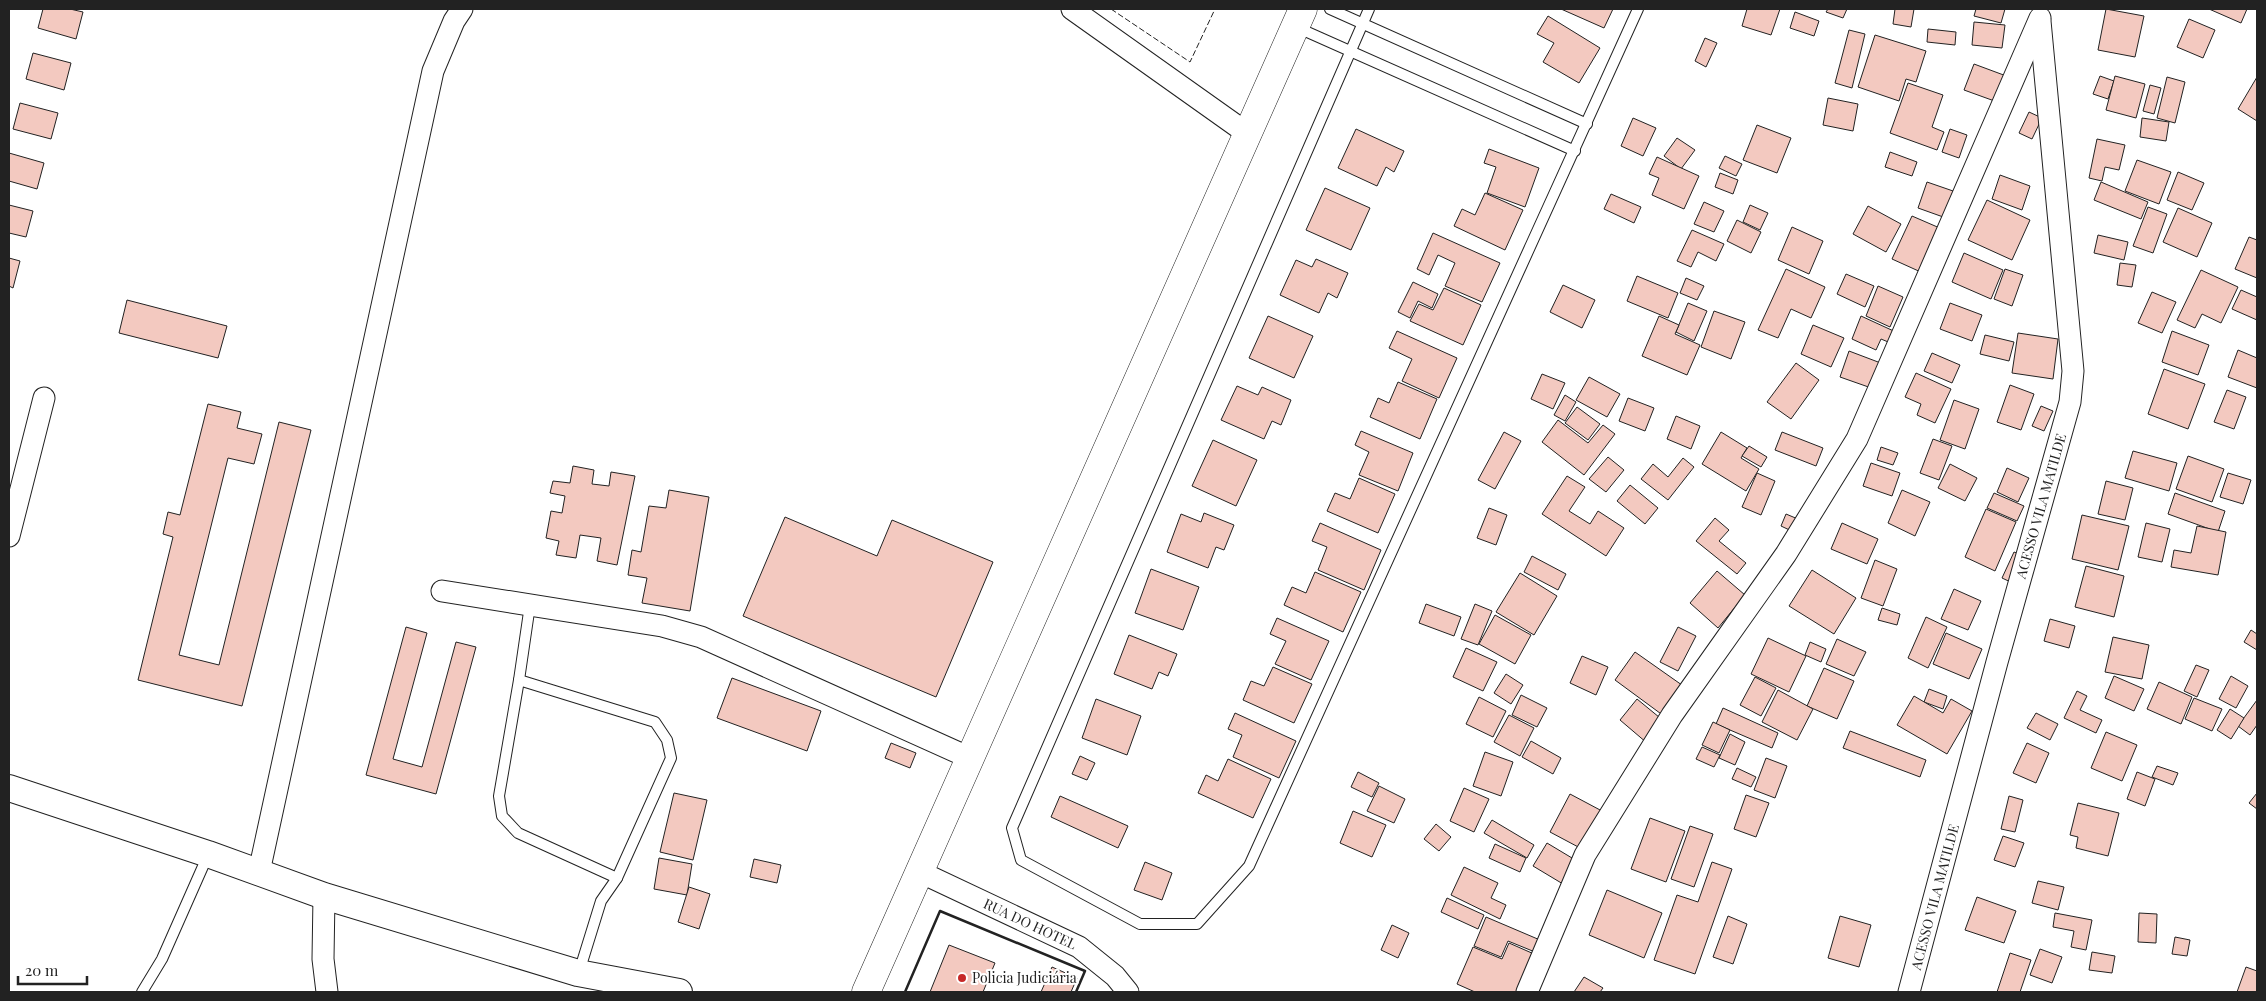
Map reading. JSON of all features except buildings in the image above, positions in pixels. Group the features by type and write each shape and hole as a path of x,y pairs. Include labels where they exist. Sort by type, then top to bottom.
{"main road":[{"path":"866,992 1299,18"}],"street":[{"path":"259,872 434,71 454,21 462,9"},
{"path":"1072,9 1248,134"},
{"path":"1527,992 1585,855 1672,715 1786,554 1857,439 2040,13"},
{"name":"ACESSO VILA MATILDE","path":"1910,992 1997,662 2070,402 2073,371 2040,13"},
{"path":"9,536 12,506 44,398"},
{"path":"442,591 662,626 702,637 970,758"},
{"path":"9,788 208,854 324,896 578,973 679,992"},
{"name":"RUA DO HOTEL","path":"920,872 1079,947 1115,976 1128,992"},
{"path":"324,896 323,959 327,992"}],"lane":[{"path":"1330,9 1587,124"},
{"path":"1369,9 1012,828 1021,860 1140,924 1197,924 1249,866 1575,152 1638,9"},
{"path":"1299,18 1350,52 1575,152"},
{"path":"530,605 499,796 502,816 518,833 617,878"},
{"path":"519,680 655,722 668,740 671,758 617,878 602,901 578,973"},
{"path":"142,992 162,959 208,854"}],"fence":[{"path":"1111,9 1190,62 1215,9"}],"wall":[{"path":"905,992 940,911 1085,971 1076,992"}],"place":[{"name":"Policia Judiciária","path":"962,978"}]}
